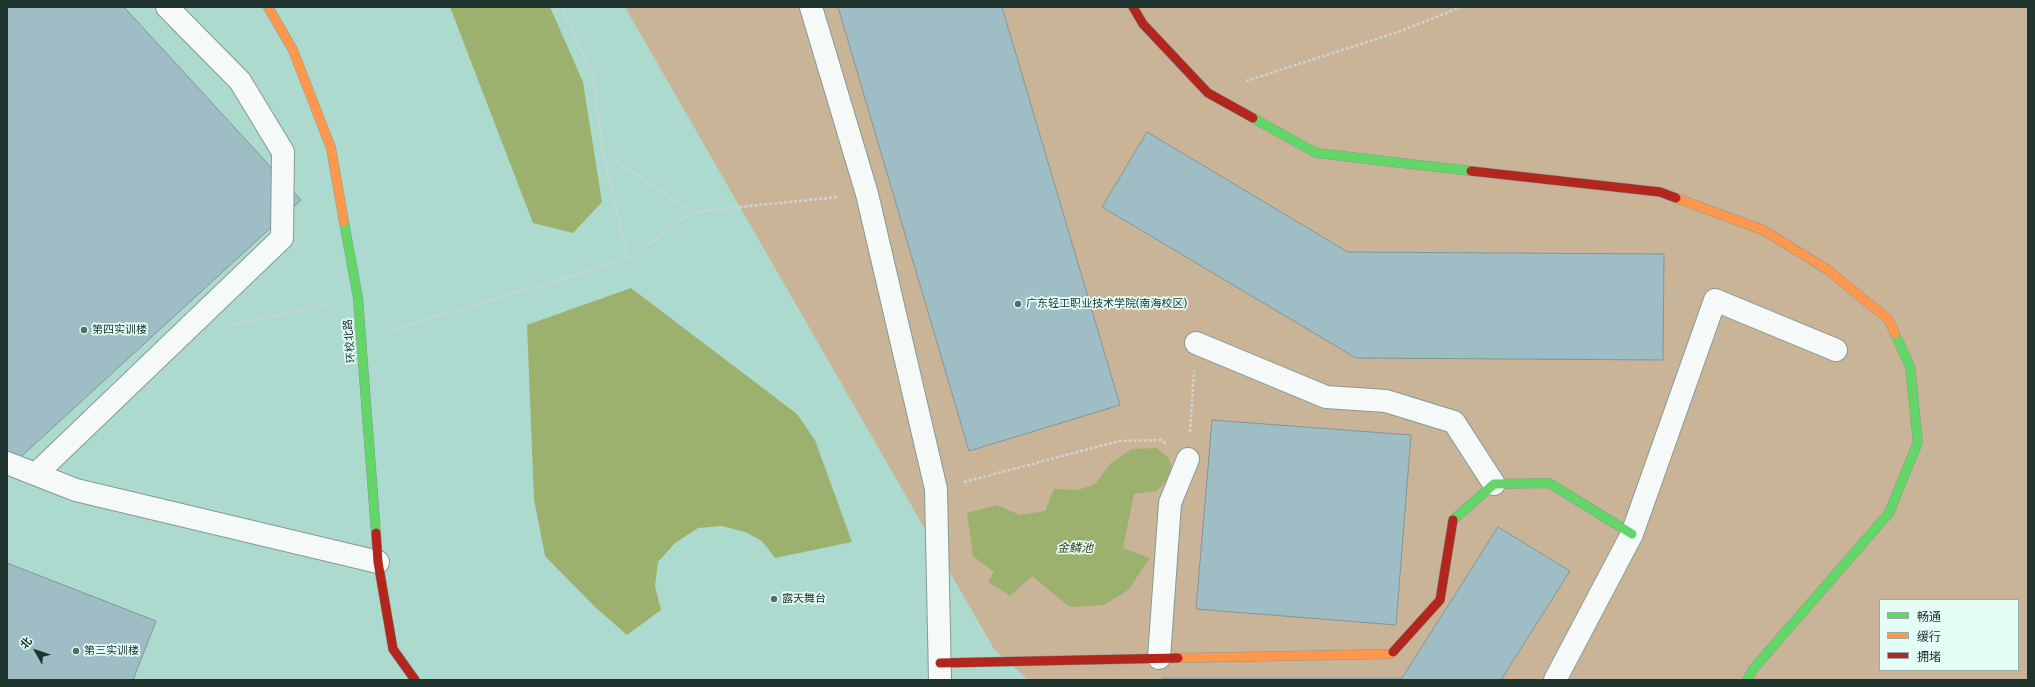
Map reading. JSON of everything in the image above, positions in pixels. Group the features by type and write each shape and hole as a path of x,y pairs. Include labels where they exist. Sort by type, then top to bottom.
{"street":[{"path":"36,474 282,238 283,152 240,81 168,7"},
{"name":"环校北路","path":"268,7 293,50 331,148 358,298 378,562 393,649 415,680"},
{"path":"811,7 867,194 936,489 940,671 1159,658 1390,654 1440,600 1453,518 1494,484 1549,483 1632,534"},
{"path":"1133,7 1143,24 1208,93 1316,153 1660,192 1763,230 1828,270 1889,320 1910,366 1918,442 1889,513 1754,668 1746,680"},
{"path":"1555,680 1632,534 1715,300 1836,350"},
{"path":"1196,343 1326,396 1386,400 1454,422 1494,484"},
{"path":"1159,658 1170,503 1188,459"},
{"path":"7,463 76,490 378,562"}],"path":[{"path":"562,7 593,76 603,152 628,259"},
{"path":"1208,93 1401,31 1461,7"},
{"path":"603,152 692,212"},
{"path":"362,338 628,259 692,212 867,194"},
{"path":"227,326 358,298"},
{"path":"1188,459 1196,343"},
{"path":"936,489 1119,441 1161,440 1188,459"}],"shaded area":[{"name":"广东轻工职业技术学院(南海校区)","path":"7,7 2028,7 2028,680 7,680"},
{"path":"625,7 2028,7 2028,680 1028,680 994,649"}],"water":[{"path":"450,7 550,7 583,82 602,202 573,233 533,223"},
{"path":"631,288 797,414 815,440 852,542 775,558 762,541 745,532 722,526 698,528 675,543 658,562 655,586 661,610 627,635 594,606 545,556 534,499 527,325"},
{"name":"金鳞池","path":"1157,448 1169,458 1172,473 1157,491 1134,494 1123,548 1150,558 1128,590 1104,605 1070,607 1032,576 1010,596 988,582 994,572 973,556 967,513 997,505 1020,515 1045,511 1054,489 1078,490 1095,484 1111,463 1132,449"}],"building":[{"name":"第四实训楼","path":"7,7 124,7 301,200 12,465 7,459"},
{"path":"838,7 1002,7 1120,405 969,451"},
{"path":"1147,132 1348,252 1664,254 1663,360 1356,358 1102,207"},
{"path":"1212,420 1411,435 1396,625 1196,609"},
{"path":"1498,527 1570,571 1501,680 1162,680 1162,678 1402,678"},
{"name":"第三实训楼","path":"7,563 156,621 133,680 7,680"}],"traffic: fast":[{"path":"1253,118 1316,153 1471,171"},
{"path":"344,222 358,298 376,533"},
{"path":"1747,680 1754,668 1889,513 1918,442 1910,366 1895,334"},
{"path":"1453,520 1494,484 1549,483 1632,534"}],"traffic: slow":[{"path":"268,7 293,50 331,148 344,222"},
{"path":"1676,198 1763,230 1828,270 1889,320 1895,334"},
{"path":"1178,658 1391,654 1393,652"}],"traffic: jam":[{"path":"1133,7 1143,24 1208,93 1253,118"},
{"path":"1471,171 1660,192 1676,198"},
{"path":"1393,652 1440,600 1453,520"},
{"path":"376,533 378,562 393,649 415,680"},
{"path":"940,663 1178,658"}],"place":[{"name":"广东轻工职业技术学院(南海校区)","path":"1018,304"},
{"name":"第四实训楼","path":"84,330"},
{"name":"露天舞台","path":"774,599"},
{"name":"第三实训楼","path":"76,651"}]}
